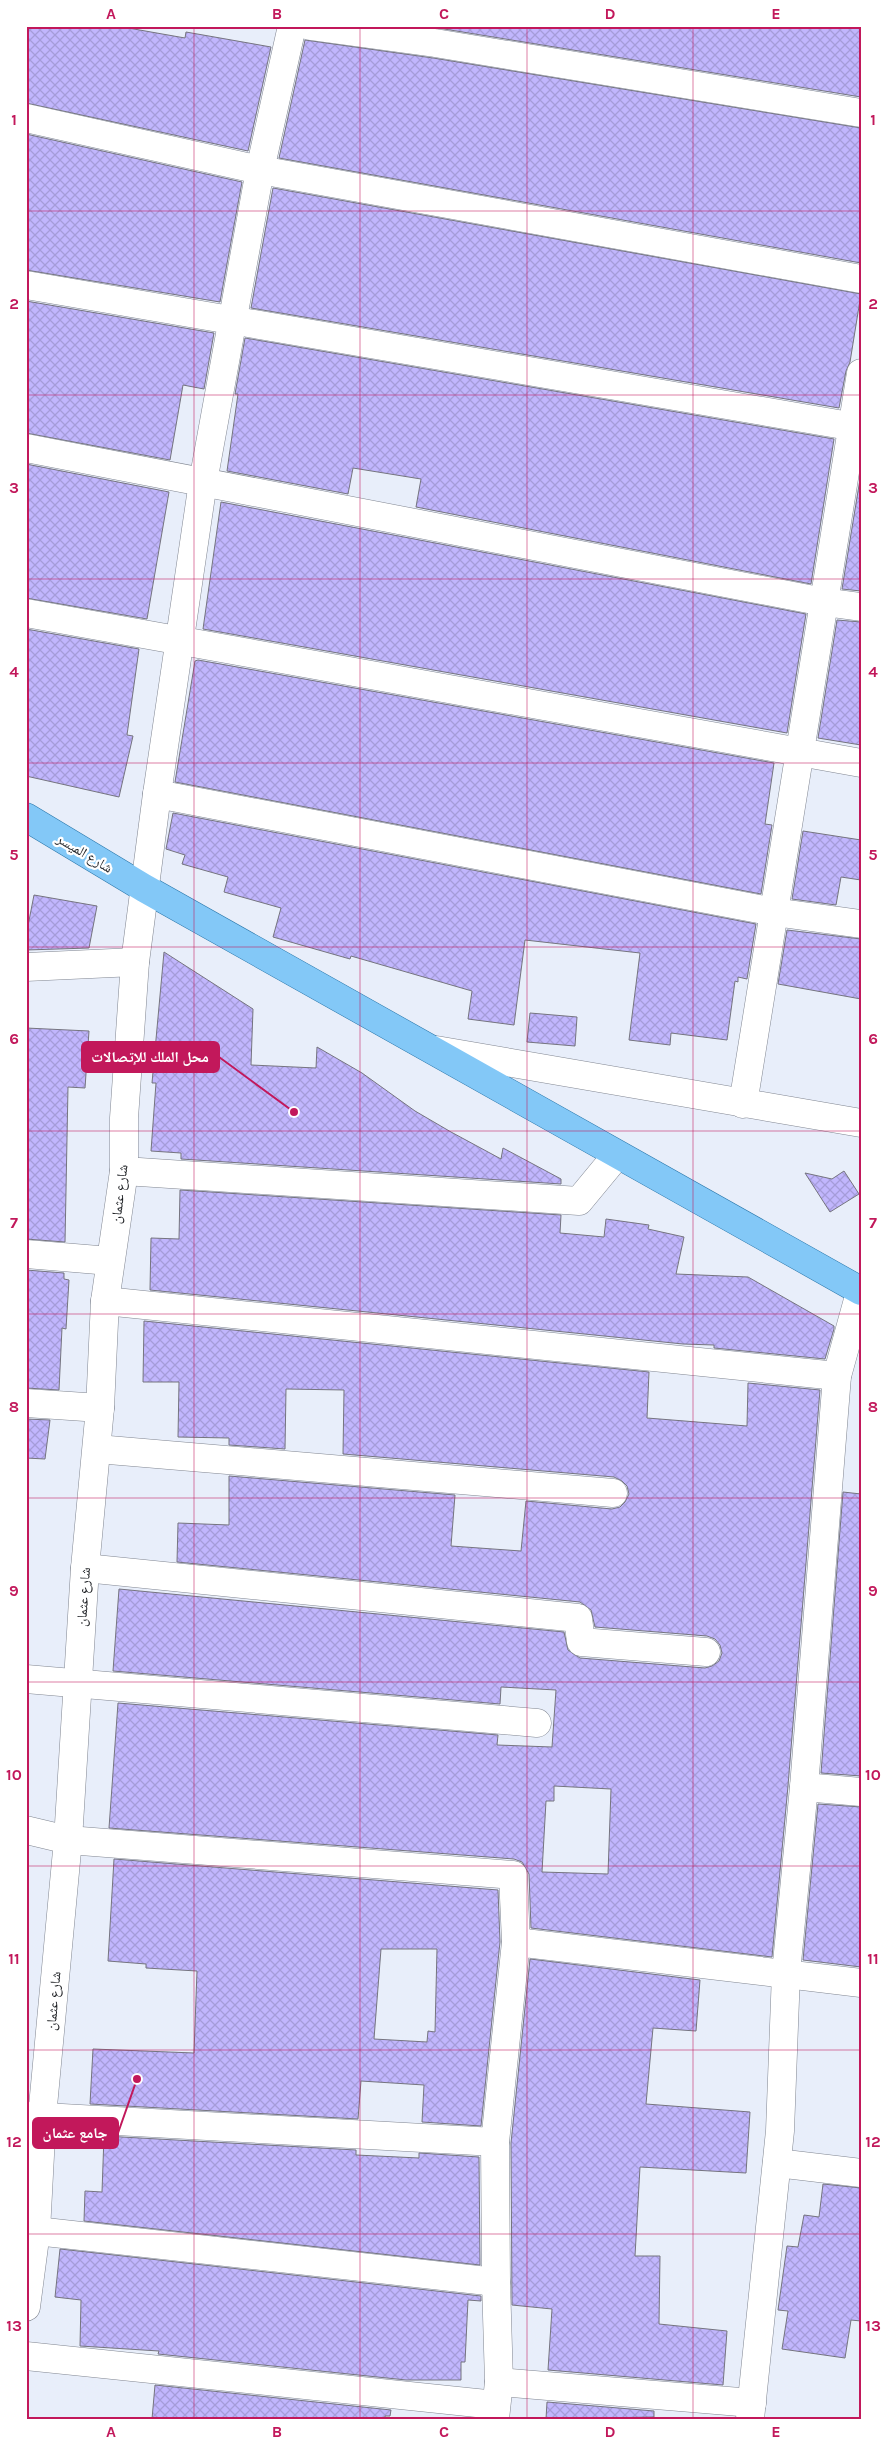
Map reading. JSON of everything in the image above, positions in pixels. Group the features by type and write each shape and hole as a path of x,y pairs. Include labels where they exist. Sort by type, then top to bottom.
{"main road":[{"name":"شارع الميسر","path":"26,817 144,888 860,1290"}],"street":[{"name":"شارع عثمان","path":"26,2307 28,2270 36,2232 34,2116 68,1840 85,1568 97,1449 106,1301 110,1261 124,1171 124,1118 135,962 157,794 203,482 260,170 292,26"},
{"path":"310,26 436,35 861,113"},
{"path":"26,118 260,170 861,279"},
{"path":"26,284 856,428"},
{"path":"743,1104 824,602 856,428 861,373"},
{"path":"26,448 824,602 861,606"},
{"path":"26,613 861,763"},
{"path":"157,794 774,912 861,924"},
{"path":"26,967 135,962"},
{"path":"430,1049 861,1123"},
{"path":"124,1171 579,1201 617,1155"},
{"path":"26,1254 110,1261"},
{"path":"26,2356 497,2402 751,2411 780,2131 786,1974 804,1787 837,1376 860,1290"},
{"path":"106,1301 837,1376"},
{"path":"26,1403 100,1408"},
{"path":"97,1449 613,1493"},
{"path":"85,1568 578,1618 581,1642 706,1652"},
{"path":"26,1679 537,1723"},
{"path":"804,1787 861,1792"},
{"path":"26,1830 68,1840 513,1875 516,1942 496,2142 497,2402"},
{"path":"516,1942 861,1984"},
{"path":"34,2116 496,2142"},
{"path":"777,2163 861,2174"},
{"path":"36,2232 496,2282"}],"building":[{"path":"26,26 117,26 185,38 186,32 271,47 248,151 26,103"},
{"path":"428,26 861,26 861,97 438,28"},
{"path":"305,40 433,58 861,128 861,263 279,158"},
{"path":"26,134 242,182 220,302 26,270"},
{"path":"273,188 861,294 850,362 846,371 839,408 251,308"},
{"path":"26,301 214,333 204,389 183,385 170,460 26,433"},
{"path":"245,338 834,439 811,584 416,507 421,479 353,468 348,494 227,471 238,394 235,394"},
{"path":"26,464 169,492 147,619 26,598"},
{"path":"861,473 861,591 842,589"},
{"path":"221,502 806,614 787,733 203,629"},
{"path":"837,620 861,622 861,745 818,738"},
{"path":"26,629 139,649 127,735 133,736 119,797 26,776"},
{"path":"198,660 774,763 765,824 772,825 761,894 175,782 195,661"},
{"path":"173,813 756,924 747,979 738,977 738,982 735,981 727,1040 671,1033 670,1045 629,1040 640,953 525,940 514,1025 468,1019 472,991 351,956 350,959 273,937 281,908 224,892 228,877 182,864 185,855 166,849"},
{"path":"803,831 861,840 861,880 841,877 836,905 792,899"},
{"path":"34,895 97,906 89,948 26,950 26,936"},
{"path":"787,930 861,939 861,999 778,984"},
{"path":"164,952 253,1009 251,1065 316,1068 317,1047 362,1073 415,1111 451,1132 501,1159 503,1148 561,1179 561,1184 181,1159 181,1153 151,1151 156,1083 152,1083"},
{"path":"530,1013 577,1017 575,1046 527,1042"},
{"path":"26,1028 89,1031 85,1088 68,1087 65,1242 26,1239"},
{"path":"844,1171 859,1194 830,1212 805,1173 832,1179"},
{"path":"180,1190 561,1215 560,1233 604,1237 606,1219 649,1225 648,1229 684,1237 676,1274 748,1277 834,1326 834,1329 825,1359 714,1348 714,1345 683,1344 150,1290 151,1238 179,1239"},
{"path":"26,1270 64,1273 64,1279 69,1280 66,1329 62,1328 59,1390 26,1388"},
{"path":"144,1321 649,1372 647,1418 747,1426 748,1383 820,1390 788,1786 772,1957 531,1928 529,1874 522,1862 514,1859 109,1828 118,1703 498,1735 497,1745 552,1747 556,1690 501,1687 500,1704 113,1671 119,1589 564,1632 568,1650 580,1658 705,1668 719,1661 722,1653 720,1645 715,1639 707,1636 595,1627 591,1610 580,1602 177,1562 178,1523 229,1525 229,1476 455,1495 451,1546 521,1551 526,1501 612,1509 620,1507 629,1494 627,1486 614,1477 343,1454 344,1390 286,1389 285,1449 229,1445 229,1438 178,1437 179,1382 143,1382","holes":["554,1786 611,1789 608,1874 542,1872 546,1801 554,1801"]},
{"path":"26,1419 50,1420 45,1459 26,1458"},
{"path":"843,1492 861,1494 861,1776 821,1773"},
{"path":"818,1804 861,1807 861,1967 803,1960"},
{"path":"114,1859 498,1890 500,1942 481,2126 422,2122 424,2085 361,2081 358,2119 90,2104 93,2049 194,2053 197,1971 146,1968 146,1964 108,1961","holes":["381,1949 437,1949 435,2032 428,2031 427,2042 374,2039"]},
{"path":"530,1959 700,1980 696,2031 653,2028 646,2104 750,2112 746,2173 640,2167 635,2256 660,2256 659,2324 727,2331 723,2385 548,2370 552,2309 512,2305 511,2143"},
{"path":"104,2136 356,2150 356,2155 419,2158 419,2153 479,2157 480,2265 84,2221 85,2191 102,2192"},
{"path":"823,2184 861,2188 861,2321 851,2320 845,2358 782,2349 788,2311 778,2310 787,2246 798,2247 804,2215 819,2217"},
{"path":"60,2249 481,2296 481,2301 468,2300 465,2362 461,2362 461,2380 406,2380 158,2354 159,2351 80,2346 81,2300 55,2297"},
{"path":"155,2385 391,2410 390,2416 385,2416 385,2419 152,2419"},
{"path":"547,2402 654,2411 654,2417 546,2419"}],"place":[{"name":"محل الملك للإتصالات","path":"294,1112"},
{"name":"جامع عثمان","path":"137,2079"}]}
